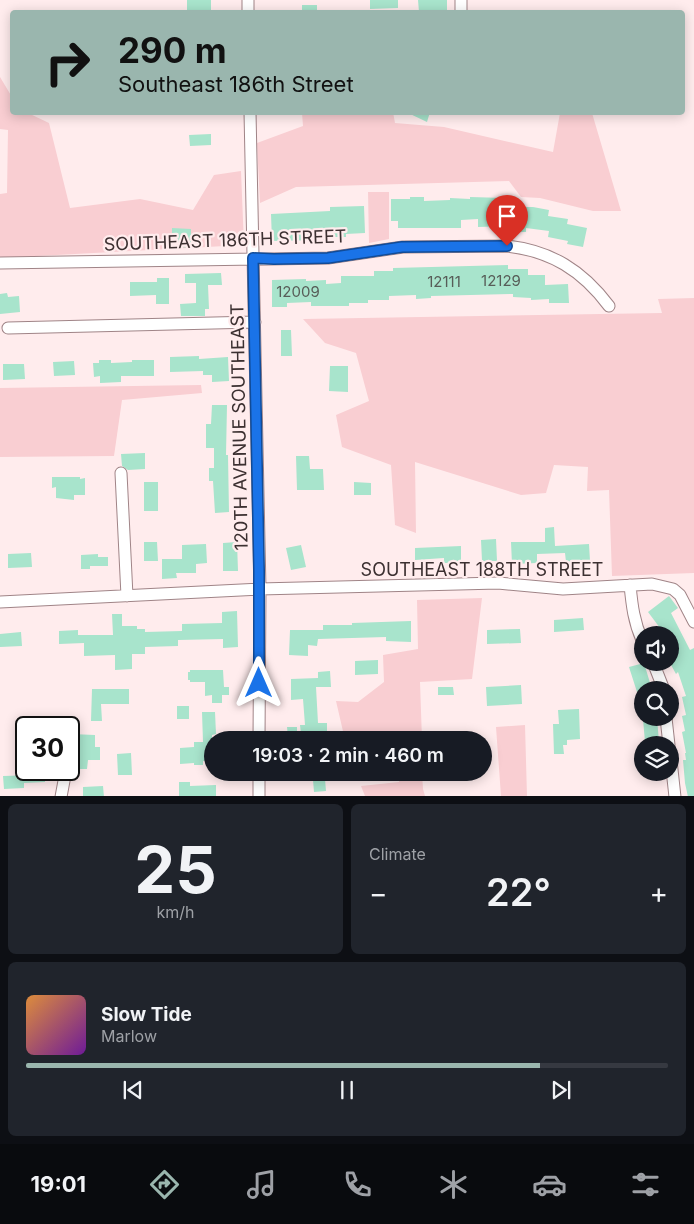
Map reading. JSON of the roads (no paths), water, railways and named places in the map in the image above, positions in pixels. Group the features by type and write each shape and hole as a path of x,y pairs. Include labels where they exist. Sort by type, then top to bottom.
{"street":[{"name":"120TH AVENUE SOUTHEAST","path":"250,115 260,589 259,731"},
{"name":"SOUTHEAST 186TH STREET","path":"0,264 328,258 402,247 507,246 542,253 558,260 574,270 598,291 609,306"},
{"path":"8,328 255,322"},
{"path":"121,473 127,596"},
{"name":"SOUTHEAST 188TH STREET","path":"0,602 260,589 498,583 563,589 652,584 673,589 680,595 694,622"},
{"path":"630,585 632,612 636,626"},
{"path":"61,796 64,781"},
{"path":"259,781 259,796"},
{"path":"673,781 675,796"}]}
